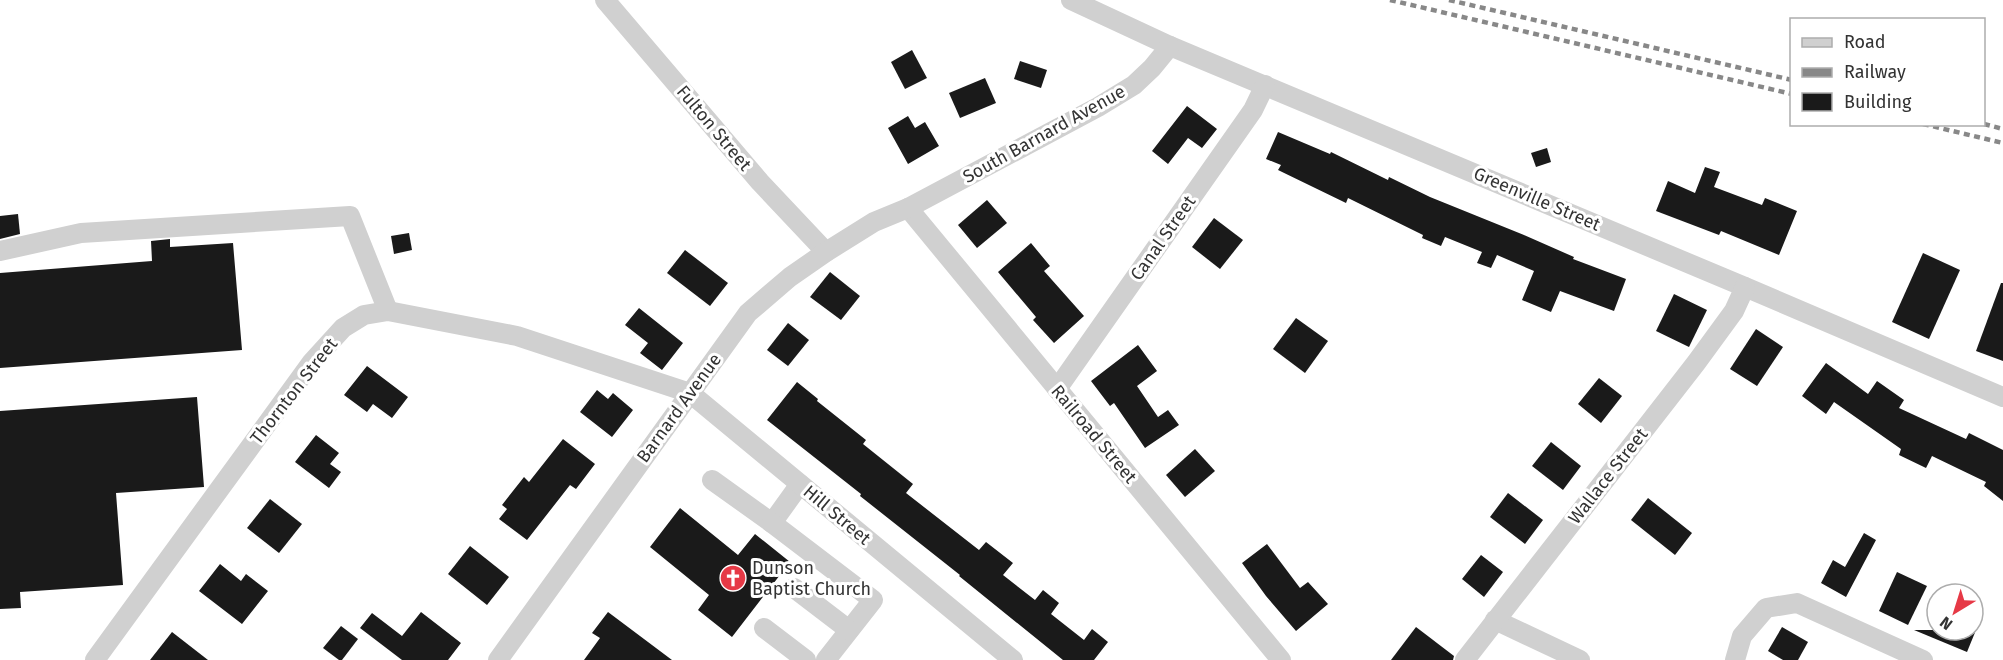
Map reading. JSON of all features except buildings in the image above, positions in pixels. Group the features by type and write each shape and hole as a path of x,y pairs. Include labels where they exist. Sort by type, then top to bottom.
{"street":[{"name":"Fulton Street","path":"605,0 760,182 826,252"},
{"name":"Greenville Street","path":"1071,0 1170,46 2003,397"},
{"name":"South Barnard Avenue","path":"908,208 1098,107 1134,85 1170,46"},
{"name":"Canal Street","path":"1057,389 1253,110 1265,85"},
{"name":"Barnard Avenue","path":"498,660 748,313 826,252 874,222 908,208"},
{"name":"Railroad Street","path":"908,208 1281,660"},
{"path":"0,251 81,233 350,216 388,311"},
{"name":"Wallace Street","path":"1465,660 1696,363 1734,310 1745,287"},
{"name":"Thornton Street","path":"95,660 312,362 343,328 364,315 388,311 517,336 690,393"},
{"name":"Hill Street","path":"690,393 1013,660"},
{"path":"712,480 873,600 826,660"},
{"path":"772,523 800,484"},
{"path":"794,588 849,630"},
{"path":"1735,660 1742,636 1766,608 1797,603 1923,660"},
{"path":"1495,620 1580,660"},
{"path":"764,628 806,660"}],"railway":[{"path":"1390,0 1790,94"},
{"path":"1449,0 1790,80"},
{"path":"1985,124 2003,129"},
{"path":"1931,126 2003,143"}],"place":[{"name":"Dunson Baptist Church","path":"733,578"}]}
